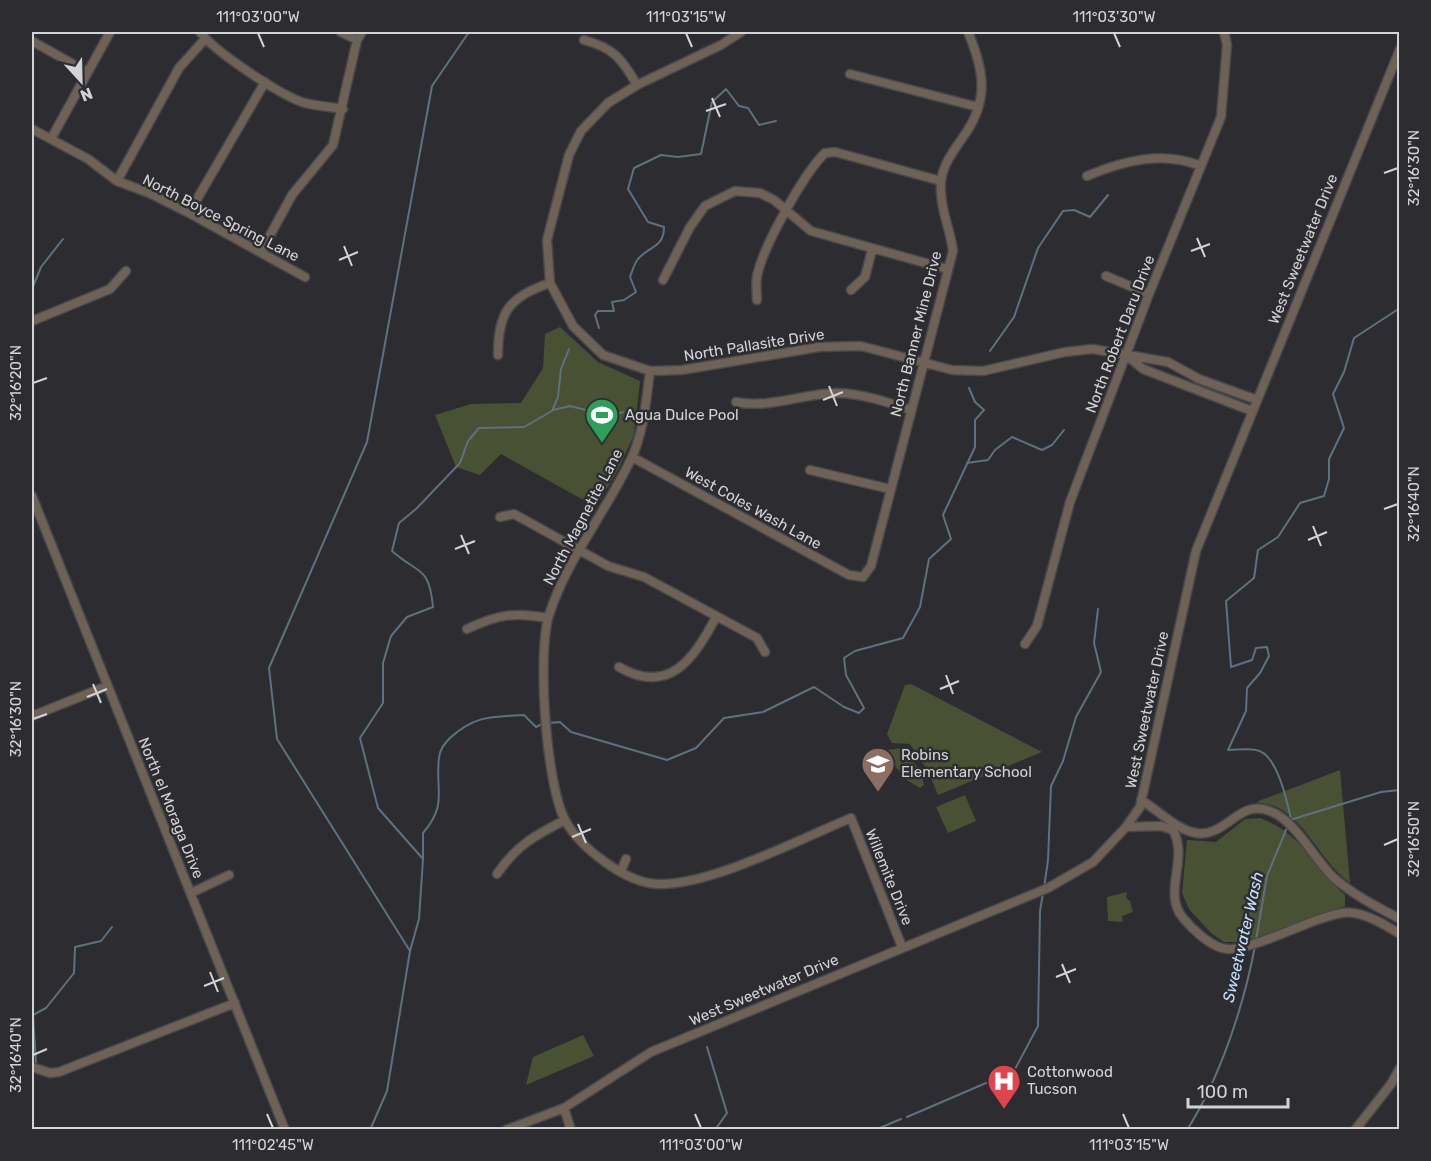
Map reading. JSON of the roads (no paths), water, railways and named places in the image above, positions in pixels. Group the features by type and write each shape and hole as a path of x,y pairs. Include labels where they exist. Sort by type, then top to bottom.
{"street":[{"path":"51,139 110,32"},
{"path":"341,32 357,40"},
{"path":"261,252 292,195 333,146 357,40 362,32"},
{"path":"650,371 603,355 573,326 549,284 547,240 569,155 581,131 608,103 637,85 720,45 741,32"},
{"name":"North Banner Mine Drive","path":"864,579 871,566 952,251 950,229 942,206 940,181 950,154 969,129 978,107 983,84 981,64 968,32"},
{"name":"North Robert Daru Drive","path":"1025,644 1036,626 1070,502 1125,355 1221,117 1227,45 1224,32"},
{"path":"117,181 179,68 203,35 265,82 304,102 343,109"},
{"path":"584,40 601,45 621,58 637,85"},
{"path":"32,41 87,72"},
{"name":"West Sweetwater Drive","path":"506,1130 564,1107 651,1052 1048,888 1093,862 1126,827 1141,800 1196,551 1400,49"},
{"path":"850,74 978,107"},
{"path":"189,213 265,82"},
{"name":"North Boyce Spring Lane","path":"32,129 87,159 117,181 149,193 189,213 305,277"},
{"path":"757,300 757,275 764,253 786,211 825,153 831,152 940,181"},
{"path":"1087,176 1123,161 1181,158 1201,166"},
{"path":"663,280 690,227 705,206 719,196 735,191 760,193 774,200 811,231 872,250 947,269"},
{"path":"851,290 865,277 872,250"},
{"path":"32,321 110,289 126,271"},
{"path":"1106,276 1149,294"},
{"path":"498,355 498,331 502,317 512,302 529,290 549,284"},
{"name":"North Pallasite Drive","path":"650,371 682,370 819,347 861,346 952,370 983,371 1065,352 1093,349 1144,356 1168,362 1198,379 1257,400"},
{"path":"1125,355 1143,369 1252,411"},
{"name":"North Magnetite Lane","path":"650,371 644,412 632,457 561,583 548,618 542,669 554,788 565,820 582,843 621,871 657,884 706,878 851,818"},
{"path":"736,402 751,405 838,393 869,396 911,410"},
{"name":"West Coles Wash Lane","path":"632,457 849,575 864,579"},
{"path":"810,470 890,489"},
{"name":"North el Moraga Drive","path":"32,496 285,1130"},
{"path":"500,517 514,514 608,566 644,577 756,638 765,652"},
{"path":"467,628 493,616 518,613 548,618"},
{"path":"619,667 634,676 652,677 678,669 691,660 716,617"},
{"path":"32,716 107,686"},
{"path":"1141,800 1162,812 1175,825 1194,833 1211,834 1237,814 1253,808 1271,811 1296,831 1332,876 1400,919"},
{"name":"Willemite Drive","path":"851,818 902,947"},
{"path":"497,874 511,854 528,839 565,820"},
{"path":"1126,827 1161,826 1173,830 1180,842 1174,888 1181,916 1210,943 1227,949 1244,946 1334,914 1353,913 1373,919 1400,934"},
{"path":"621,871 626,859"},
{"path":"191,893 229,875"},
{"path":"32,1067 50,1073 59,1072 236,1003"},
{"path":"1355,1130 1391,1084 1400,1068"},
{"path":"564,1107 571,1130"}],"waterway":[{"path":"370,1130 387,1091 410,951 277,739 269,668 367,442 432,86 469,32"},
{"path":"599,328 595,315 598,311 614,311 612,302 624,300 636,292 630,277 635,263 659,243 663,234 664,227 648,222 628,189 634,168 661,155 678,157 701,154 712,102 726,89 739,106 748,108 759,125 776,121"},
{"path":"990,351 1014,317 1038,248 1063,211 1074,210 1090,217 1108,195"},
{"path":"32,289 41,267 63,239"},
{"path":"1291,819 1280,779 1270,760 1256,750 1228,750 1246,711 1247,688 1260,673 1269,656 1267,647 1256,648 1252,660 1231,667 1226,601 1254,578 1258,550 1278,537 1300,503 1324,496 1329,479 1329,459 1344,428 1333,394 1344,372 1354,338 1400,308"},
{"path":"410,951 419,919 423,859 378,808 360,738 383,703 383,663 391,636 407,617 433,607 429,584 425,577 392,551 399,523 416,509 460,463 468,441 479,428 524,427 552,411 558,397 561,369 569,349"},
{"path":"549,723 560,722 571,732 667,760 696,748 724,718 763,712 814,687 844,707 859,713 864,708 846,675 844,658 855,651 903,638 920,607 929,559 951,539 943,515 975,447 975,420 984,410 975,402 969,388"},
{"path":"553,410 570,406 590,411 593,419 600,420 623,412"},
{"path":"967,463 988,460 995,450 1012,437 1042,450 1052,445 1064,430"},
{"path":"1044,888 1048,860 1051,786 1063,761 1076,717 1101,672 1094,643 1098,609"},
{"path":"423,859 423,833 431,823 438,805 439,758 446,742 459,730 484,719 524,715 536,727 544,723"},
{"name":"Sweetwater Wash","path":"1290,820 1381,792 1400,790"},
{"name":"Sweetwater Wash","path":"1256,940 1267,876 1288,825"},
{"path":"907,1117 1014,1071 1038,1026 1040,911 1043,893"},
{"path":"36,1065 33,1015 46,1008 74,973 75,947 101,941 112,927"},
{"name":"Sweetwater Wash","path":"1187,1130 1210,1088 1229,1041 1255,946"},
{"path":"707,1047 727,1113 715,1130"},
{"path":"875,1130 901,1119"}],"place":[{"name":"Agua Dulce Pool","path":"602,444"},
{"name":"Robins Elementary School","path":"878,793"},
{"name":"Cottonwood Tucson","path":"1004,1110"}]}
